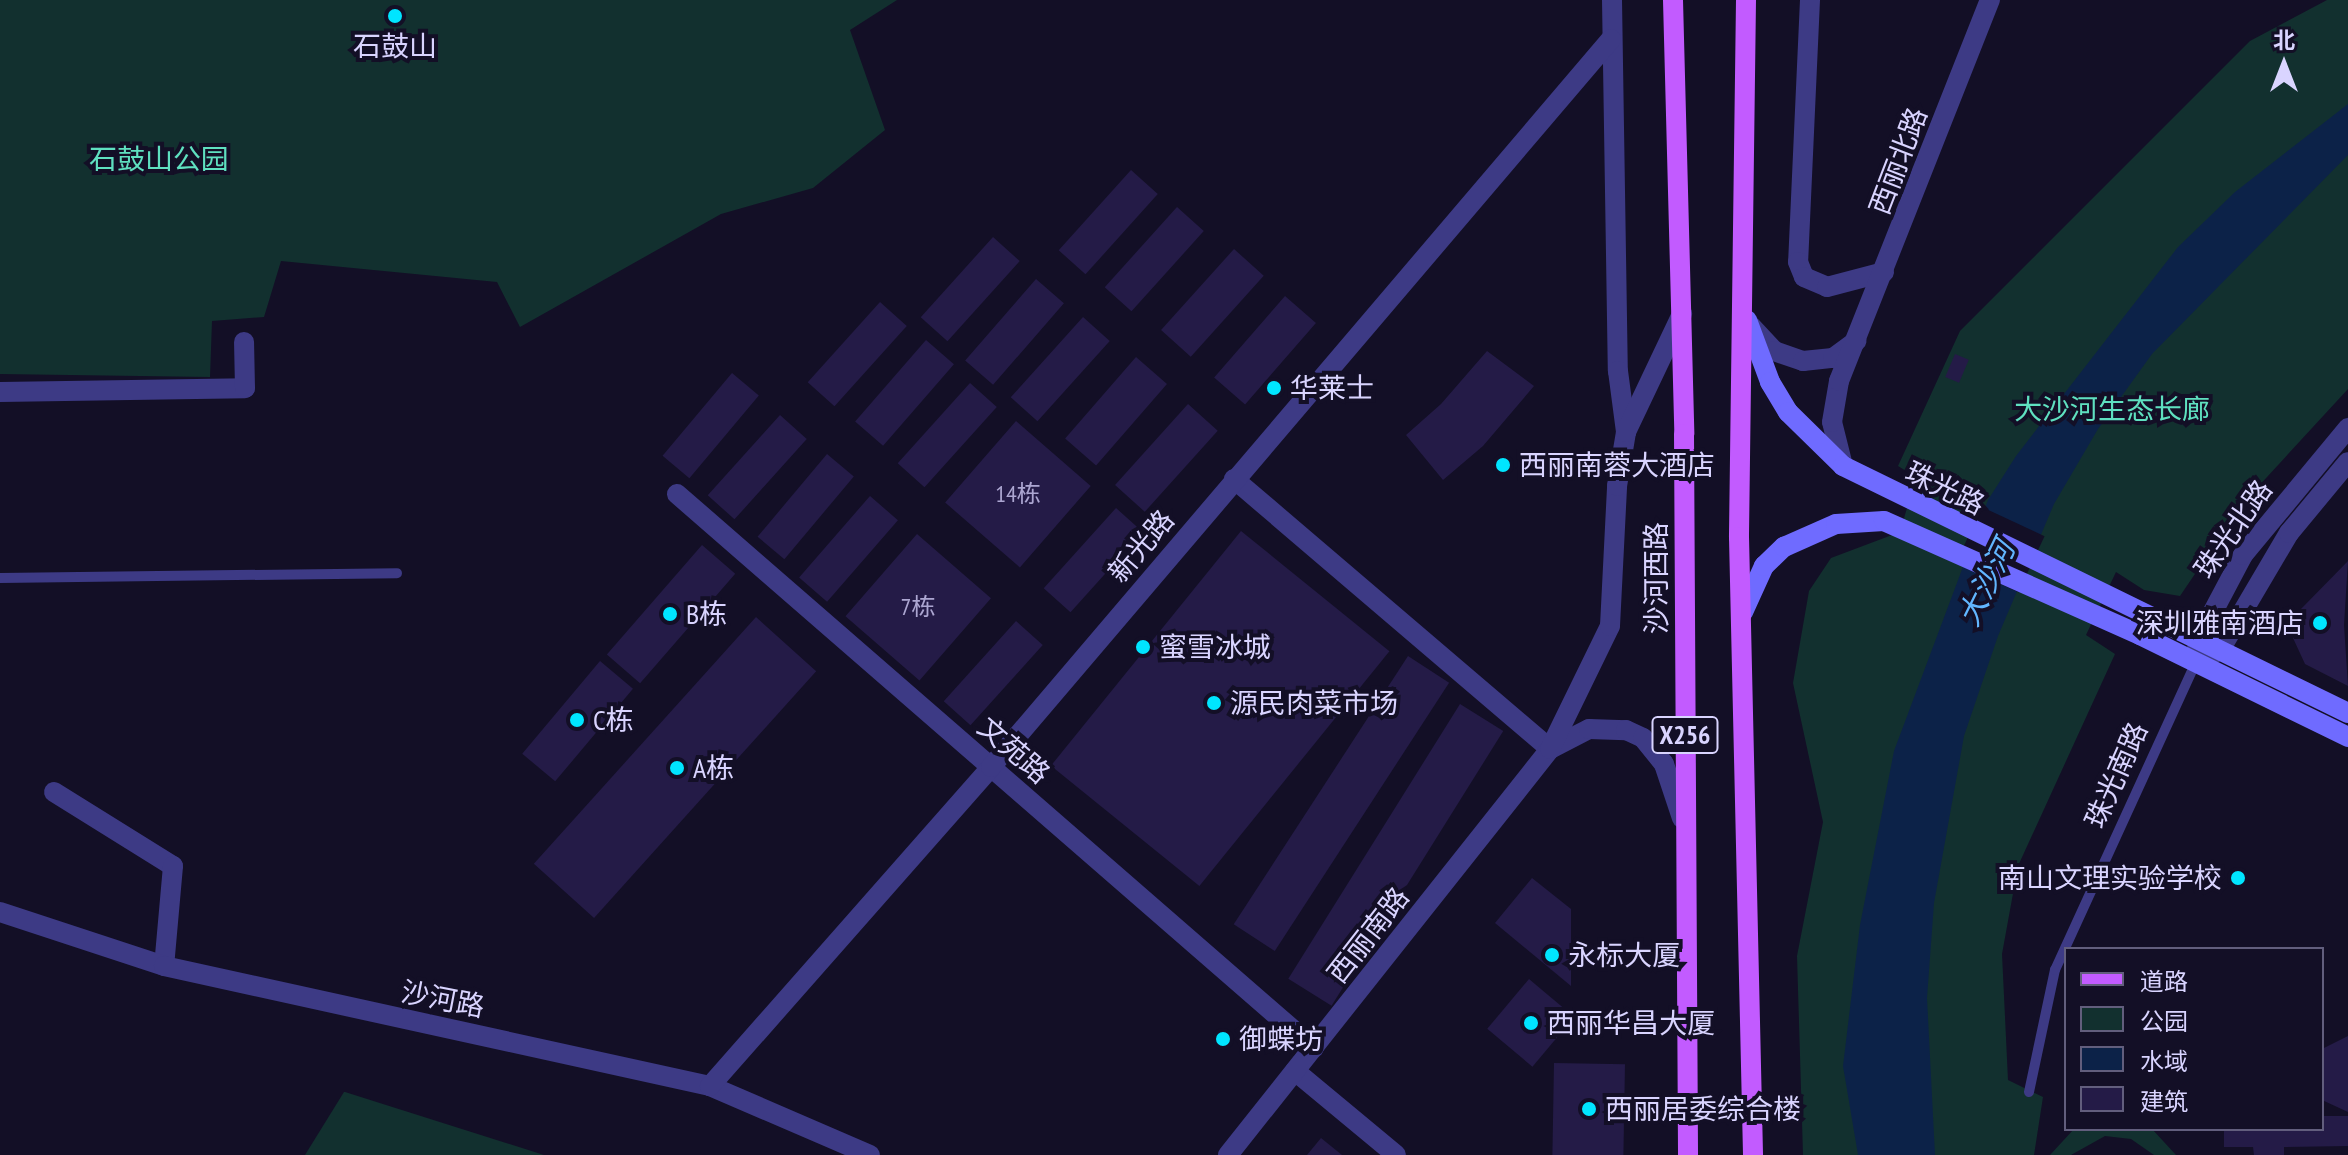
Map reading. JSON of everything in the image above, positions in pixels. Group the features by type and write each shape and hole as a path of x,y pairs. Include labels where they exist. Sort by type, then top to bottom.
{"main road":[{"name":"沙河西路","path":"1673,0 1682,314 1688,1155"},
{"name":"X256","path":"1746,0 1740,620 1753,1155"},
{"name":"珠光路","path":"1747,320 1770,382 1788,412 1843,466 1917,505 2348,713"},
{"name":"珠光路","path":"1740,620 1749,590 1784,547 1836,524 1862,520 1906,527 2087,610 2348,737"}],"street":[{"path":"1612,0 1618,371 1626,432"},
{"path":"1810,0 1798,262 1804,277 1827,287 1884,272"},
{"name":"西丽北路","path":"1843,466 1833,442 1833,402 1990,0"},
{"name":"新光路","path":"710,1086 991,767 1611,39"},
{"name":"珠光路","path":"1742,284 1747,320"},
{"name":"西丽南路","path":"1228,1155 1550,749 1610,626 1617,486 1626,432 1682,314"},
{"path":"1747,320 1774,351 1803,361 1833,358 1856,341"},
{"path":"0,392 245,388 244,342"},
{"name":"珠光北路","path":"2196,662 2198,640 2243,555 2348,428"},
{"name":"珠光北路","path":"2220,650 2289,533 2348,462"},
{"path":"1234,479 1550,749"},
{"name":"文苑路","path":"677,494 1314,1048"},
{"path":"2196,662 2220,650"},
{"name":"西丽南路","path":"1550,749 1589,729 1626,730 1643,738 1664,764 1686,832"},
{"path":"54,792 173,866 164,966"},
{"name":"沙河路","path":"0,912 164,966 710,1086 870,1155"},
{"path":"1295,1071 1396,1155"}],"lane":[{"path":"0,578 397,573"},
{"name":"珠光南路","path":"2066,947 2196,662"},
{"name":"珠光南路","path":"2029,1092 2055,970 2064,950"}],"green space":[{"name":"石鼓山公园","path":"0,0 897,0 850,30 885,130 813,188 721,214 520,327 497,282 281,261 264,317 212,321 210,377 0,374"},
{"name":"大沙河生态长廊","path":"2327,0 2348,0 2348,389 2243,503 2180,596 2144,590 2116,572 2086,635 2115,654 2018,866 2002,954 2008,1080 2043,1097 2034,1155 1803,1155 1797,956 1823,822 1793,683 1809,591 1831,558 1900,532 1916,477 1898,466 1960,331 2250,41"},
{"path":"345,1092 544,1155 305,1155"},
{"path":"2072,1131 2154,1131 2176,1155 2154,1155 2131,1139 2105,1136 2071,1155 2050,1155"}],"water":[{"name":"大沙河","path":"2348,104 2348,155 2152,354 2098,429 2054,504 1998,636 1964,736 1934,903 1927,998 1935,1155 1858,1155 1843,1066 1860,925 1894,751 1988,500 2016,456 2178,247 2235,192"}],"pier":[{"path":"1982,507 2045,536 2018,592 1956,563"}],"building":[{"path":"1131,170 1158,194 1085,274 1059,250"},
{"path":"1177,207 1204,231 1131,311 1105,287"},
{"path":"993,237 1020,261 947,341 921,317"},
{"path":"1234,249 1264,276 1191,357 1161,330"},
{"path":"1036,279 1064,303 993,385 965,361"},
{"path":"1285,296 1316,323 1245,404 1214,378"},
{"path":"880,302 907,326 834,406 808,382"},
{"path":"1083,317 1110,341 1037,421 1011,397"},
{"path":"926,340 954,364 883,446 855,422"},
{"path":"1487,351 1534,386 1483,446 1443,480 1406,435 1441,404"},
{"path":"1955,354 1969,360 1959,383 1945,377"},
{"path":"1136,357 1167,384 1096,465 1065,439"},
{"path":"732,373 759,395 689,478 663,456"},
{"path":"970,383 997,407 924,487 898,463"},
{"path":"1188,404 1218,431 1145,512 1115,485"},
{"path":"780,415 807,439 734,519 708,495"},
{"path":"1016,421 1091,486 1020,567 945,503"},
{"path":"827,454 854,476 784,559 758,537"},
{"path":"870,496 898,520 827,602 799,578"},
{"path":"1116,508 1143,532 1070,612 1044,588"},
{"name":"源民肉菜市场","path":"1241,531 1389,651 1199,886 1051,766"},
{"path":"917,534 991,598 919,681 845,616"},
{"name":"B栋","path":"702,545 735,574 640,683 607,654"},
{"name":"深圳雅南酒店","path":"2348,561 2344,625 2348,686 2305,664 2293,638 2300,610"},
{"name":"A栋","path":"756,617 816,671 594,918 534,864"},
{"path":"1016,621 1043,645 970,725 944,701"},
{"path":"1408,656 1449,683 1275,951 1234,924"},
{"name":"C栋","path":"600,661 633,689 555,781 522,754"},
{"path":"1460,704 1503,731 1332,1006 1288,979"},
{"name":"永标大厦","path":"1532,878 1571,909 1571,986 1495,923"},
{"name":"西丽华昌大厦","path":"1529,979 1574,1017 1532,1067 1487,1029"},
{"path":"2348,1036 2348,1112 2324,1101 2324,1048"},
{"name":"西丽居委综合楼","path":"1554,1063 1625,1064 1623,1155 1552,1155"},
{"path":"2324,1116 2348,1116 2348,1146 2284,1147 2284,1155 2254,1155 2253,1147 2224,1147 2224,1131 2324,1131"},
{"path":"1321,1138 1342,1155 1307,1155"}],"place":[{"name":"石鼓山","path":"395,16"},
{"name":"华莱士","path":"1274,388"},
{"name":"西丽南蓉大酒店","path":"1503,465"},
{"name":"B栋","path":"670,614"},
{"name":"深圳雅南酒店","path":"2320,623"},
{"name":"蜜雪冰城","path":"1143,647"},
{"name":"源民肉菜市场","path":"1214,703"},
{"name":"C栋","path":"577,720"},
{"name":"A栋","path":"677,768"},
{"name":"南山文理实验学校","path":"2238,878"},
{"name":"永标大厦","path":"1552,955"},
{"name":"西丽华昌大厦","path":"1531,1023"},
{"name":"御蝶坊","path":"1223,1039"},
{"name":"西丽居委综合楼","path":"1589,1109"}]}
